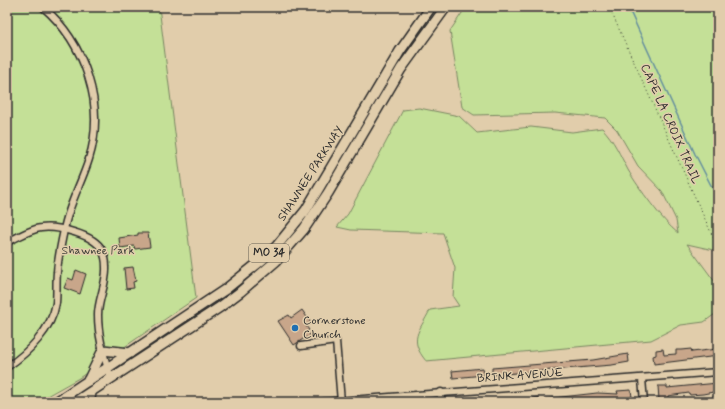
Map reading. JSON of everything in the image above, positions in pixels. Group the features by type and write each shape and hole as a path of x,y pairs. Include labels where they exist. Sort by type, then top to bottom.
{"highway":[{"name":"SHAWNEE PARKWAY","path":"56,402 226,289 276,247 309,204 410,36 431,7"},
{"name":"SHAWNEE PARKWAY","path":"75,402 220,307 276,261 316,212 419,42 446,7"},
{"path":"88,381 103,350 130,353"}],"street":[{"path":"7,367 37,340 56,304 57,273 64,228 92,149 94,107 88,76 80,55 62,27 43,7"},
{"path":"7,242 40,228 64,228 97,243 104,256 106,281 98,313 99,337 107,369 111,378"},
{"path":"301,346 336,341 341,401"},
{"name":"BRINK AVENUE","path":"324,402 441,392 642,379 718,372"},
{"path":"642,379 644,402"},
{"path":"91,402 93,390"},
{"path":"441,392 442,402"}],"path":[{"name":"CAPE LA CROIX TRAIL","path":"609,7 718,248"}],"green space":[{"name":"Shawnee Park","path":"7,7 159,7 196,298 79,378 36,402 7,402"},
{"path":"466,7 718,7 718,251 687,244 718,286 718,312 704,322 681,325 651,340 426,361 417,347 416,341 419,330 430,310 459,306 453,297 455,268 443,233 351,230 337,227 348,214 403,110 419,108 459,116 477,133 531,127 572,132 602,128 613,143 644,195 665,221 678,233 676,220 662,191 638,166 617,130 605,118 555,113 474,115 462,107 450,31"}],"building":[{"path":"138,233 148,233 150,247 135,249 134,246 120,248 119,238 138,235"},
{"path":"133,267 136,281 133,282 134,288 126,289 124,268"},
{"path":"76,270 86,274 80,294 64,288 68,278 73,280"},
{"name":"Cornerstone Church","path":"302,310 311,323 306,326 311,337 307,340 306,337 294,345 278,321 289,315 291,318"},
{"path":"663,349 664,355 676,354 676,350 691,349 692,352 717,349 718,356 654,364 653,356 656,355 656,350"},
{"path":"628,354 629,362 612,365 492,375 492,368 593,360"},
{"path":"483,368 484,375 453,378 452,371"},
{"path":"718,383 718,391 703,394 690,395 689,393 668,396 668,400 659,400 658,386 667,386 667,388"},
{"path":"631,390 632,397 615,399 615,401 544,402 544,399 597,393 618,394 617,391"},
{"path":"538,397 539,402 532,402 532,398"}],"waterway":[{"path":"628,7 695,154 718,199"}],"place":[{"name":"Cornerstone Church","path":"295,328"}]}
